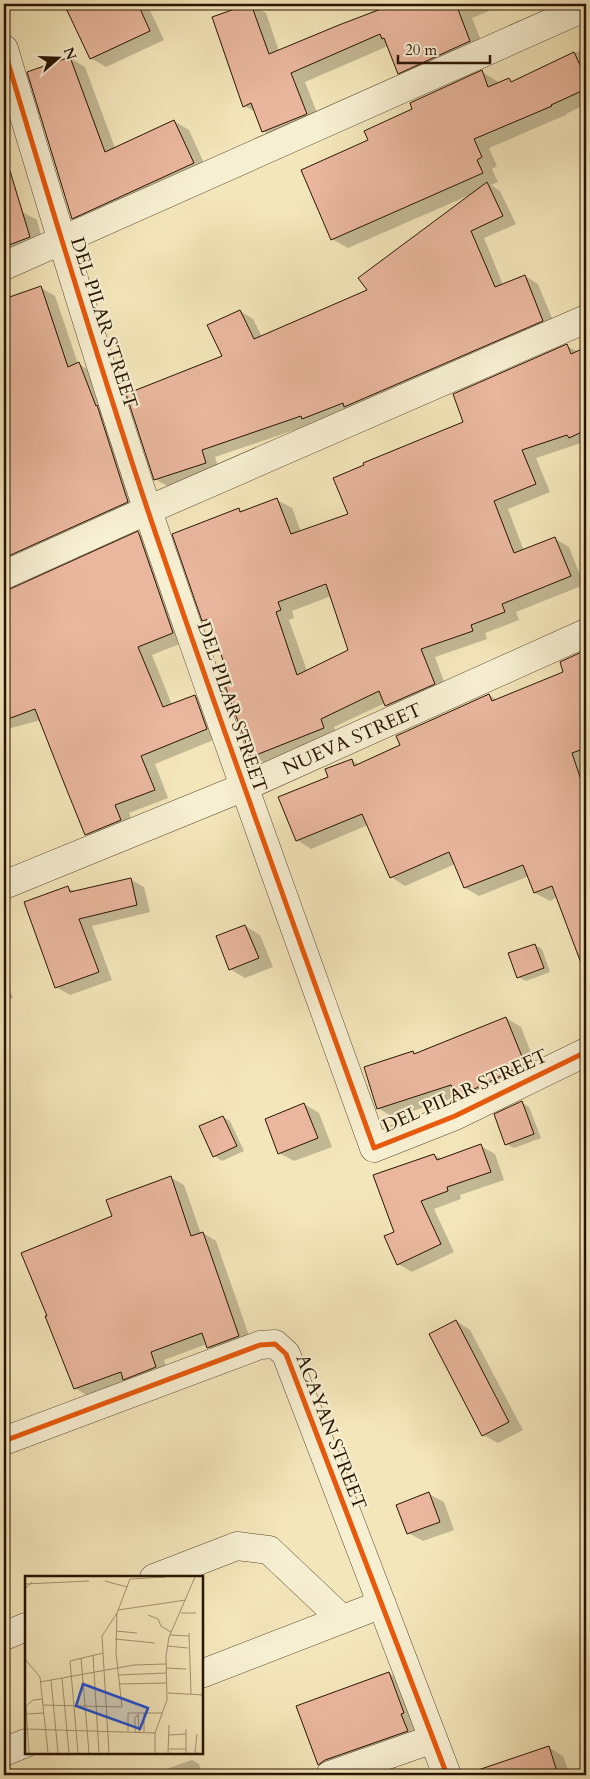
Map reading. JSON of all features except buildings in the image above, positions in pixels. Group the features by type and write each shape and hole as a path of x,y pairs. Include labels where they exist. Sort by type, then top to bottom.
{"street":[{"path":"4,266 586,7"},
{"name":"DEL PILAR STREET","path":"4,49 61,239 148,510 244,787 374,1148 455,1116 586,1052"},
{"path":"4,575 148,510 586,319"},
{"name":"NUEVA STREET","path":"4,885 244,787 586,633"},
{"name":"ACAYAN STREET","path":"4,1441 260,1345 275,1344 286,1354 446,1775"},
{"path":"159,1576 236,1546 269,1550 342,1619"},
{"path":"202,1674 382,1604"},
{"path":"4,1636 25,1627"},
{"path":"330,1775 433,1739"},
{"path":"4,1752 25,1743"}],"cycle path":[{"path":"4,49 110,396 148,511 231,750 374,1148 455,1116 586,1052"},
{"path":"4,1441 260,1345 275,1344 286,1354 447,1775"}]}
